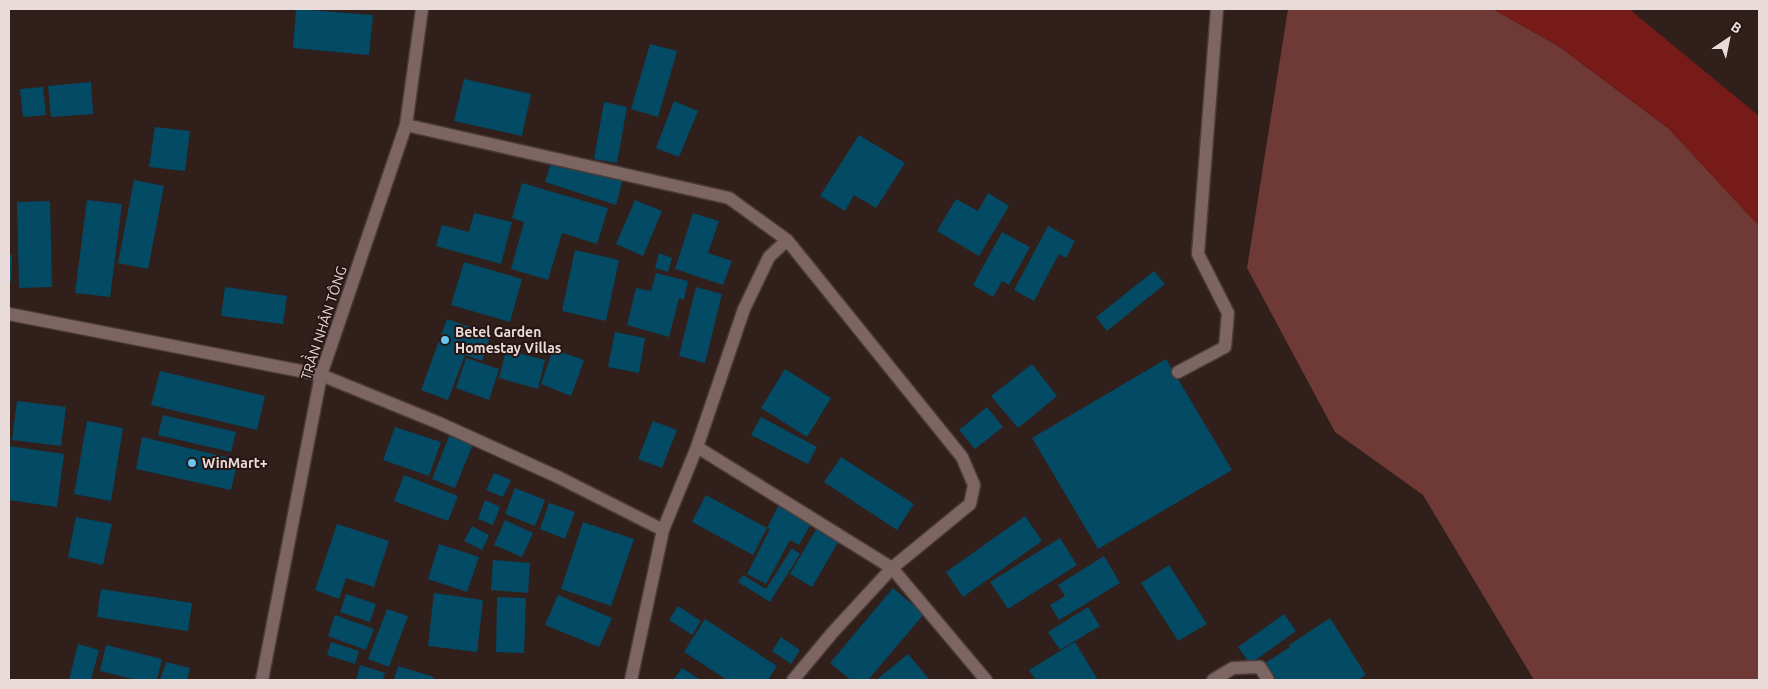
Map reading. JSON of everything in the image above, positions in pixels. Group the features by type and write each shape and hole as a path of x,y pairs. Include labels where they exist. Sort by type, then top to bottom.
{"street":[{"name":"TRẦN NHÂN TÔNG","path":"262,680 321,375 406,125 422,9"},
{"path":"1178,372 1225,347 1228,313 1198,254 1218,9"},
{"path":"406,125 728,198 787,240 962,457 974,486 970,504 892,568 792,680"},
{"path":"631,680 663,530 697,447 744,309 768,257 787,240"},
{"path":"9,314 321,375 439,423 558,477 663,530"},
{"path":"697,447 892,568 986,680"},
{"path":"1213,680 1233,668 1260,668 1268,680"}],"shaded area":[{"path":"1288,9 1493,9 1558,46 1668,128 1759,226 1759,680 1534,680 1423,495 1335,432 1247,268"},
{"path":"1493,9 1629,9 1759,116 1759,226 1668,128 1558,46"}],"building":[{"path":"296,9 373,15 369,55 293,48"},
{"path":"650,44 677,51 658,117 631,109"},
{"path":"464,79 531,94 522,136 454,121"},
{"path":"91,82 93,114 51,117 48,86"},
{"path":"43,87 46,115 23,117 20,89"},
{"path":"674,101 698,111 679,157 656,148"},
{"path":"604,102 627,107 617,163 594,159"},
{"path":"155,127 190,131 185,171 149,167"},
{"path":"859,135 905,163 876,208 854,195 845,211 820,196"},
{"path":"553,157 623,179 616,205 545,182"},
{"path":"134,180 164,186 148,269 118,263"},
{"path":"522,183 608,208 597,244 562,233 548,280 511,269 524,222 512,218"},
{"path":"988,193 1009,206 979,256 937,231 956,199 978,211"},
{"path":"87,200 122,204 110,297 75,293"},
{"path":"635,200 662,211 643,256 616,244"},
{"path":"50,201 52,287 19,288 17,202"},
{"path":"474,213 512,222 501,264 436,246 442,225 469,232"},
{"path":"693,213 719,221 708,253 732,261 723,285 675,269"},
{"path":"1048,226 1075,241 1066,258 1059,254 1034,301 1014,290"},
{"path":"1002,232 1030,247 1009,285 1002,281 993,297 973,285"},
{"path":"575,250 619,260 606,321 562,311"},
{"path":"659,253 672,258 668,272 655,268"},
{"path":"9,254 12,255 11,282 9,282"},
{"path":"464,262 522,279 510,322 451,305"},
{"path":"1154,271 1165,284 1107,331 1096,317"},
{"path":"656,273 688,281 684,300 679,298 669,337 627,325 636,288 651,291"},
{"path":"225,287 287,296 283,324 221,316"},
{"path":"696,287 722,294 705,363 679,356"},
{"path":"447,319 491,334 482,361 465,355 448,400 421,390"},
{"path":"615,332 645,338 639,373 608,367"},
{"path":"553,349 584,360 571,396 541,384"},
{"path":"506,350 545,360 538,389 499,378"},
{"path":"466,358 499,369 489,400 456,388"},
{"path":"1166,359 1232,470 1098,549 1032,438"},
{"path":"1032,364 1057,396 1018,428 991,396"},
{"path":"785,369 831,398 807,437 761,408"},
{"path":"160,371 265,396 257,430 151,405"},
{"path":"17,401 66,407 61,446 12,440"},
{"path":"987,407 1003,427 975,449 959,430"},
{"path":"163,415 236,432 231,452 158,435"},
{"path":"761,417 817,447 808,464 751,435"},
{"path":"87,421 123,428 111,501 74,494"},
{"path":"653,421 677,430 662,468 638,459"},
{"path":"395,427 441,442 429,476 383,460"},
{"path":"450,434 473,444 455,488 432,479"},
{"path":"142,437 238,460 231,490 136,469"},
{"path":"9,446 64,454 57,507 9,500"},
{"path":"841,457 914,504 897,530 824,482"},
{"path":"494,473 511,480 503,497 486,490"},
{"path":"404,475 458,496 448,521 394,501"},
{"path":"515,488 545,500 535,526 505,514"},
{"path":"706,495 767,528 753,555 692,522"},
{"path":"485,500 500,507 493,525 478,519"},
{"path":"549,503 575,512 565,539 540,529"},
{"path":"779,505 812,522 799,545 790,540 766,584 747,574 770,529 767,528"},
{"path":"1025,516 1042,541 963,597 946,572"},
{"path":"76,517 112,524 103,565 68,557"},
{"path":"505,520 533,533 522,557 494,545"},
{"path":"583,522 634,539 611,606 561,589"},
{"path":"337,524 389,541 374,587 346,578 339,599 315,590"},
{"path":"472,526 489,535 482,550 464,541"},
{"path":"818,526 840,539 812,587 790,574"},
{"path":"1060,538 1077,565 1008,609 990,582"},
{"path":"439,544 479,557 467,592 428,579"},
{"path":"792,548 800,554 770,602 738,582 743,575 766,589"},
{"path":"1104,556 1120,583 1059,620 1050,605 1065,596 1058,585"},
{"path":"493,560 530,563 528,593 491,590"},
{"path":"1169,565 1207,624 1178,641 1141,583"},
{"path":"893,588 924,614 868,680 851,680 830,663"},
{"path":"101,589 192,603 188,631 97,617"},
{"path":"434,593 483,600 477,652 428,646"},
{"path":"346,594 376,604 370,622 340,612"},
{"path":"558,595 612,618 599,647 545,625"},
{"path":"497,597 526,598 524,653 496,652"},
{"path":"678,606 701,621 692,635 669,620"},
{"path":"1088,607 1100,626 1060,650 1048,632"},
{"path":"387,609 408,616 389,667 368,659"},
{"path":"1284,614 1296,631 1250,664 1238,647"},
{"path":"335,615 374,629 366,650 328,636"},
{"path":"1330,618 1366,675 1358,680 1272,680 1262,665"},
{"path":"705,619 777,666 768,680 727,680 684,652"},
{"path":"781,637 800,650 791,664 772,651"},
{"path":"331,642 359,651 355,664 327,655"},
{"path":"1075,642 1098,680 1036,680 1029,670"},
{"path":"78,644 99,650 91,680 69,680"},
{"path":"106,645 162,659 157,680 137,680 100,671"},
{"path":"908,654 930,680 876,680"},
{"path":"166,662 190,668 187,680 160,680"},
{"path":"360,665 385,673 383,680 356,680"},
{"path":"398,666 434,677 433,680 394,680"},
{"path":"682,668 701,680 673,680"}],"place":[{"name":"Betel Garden Homestay Villas","path":"445,340"},
{"name":"WinMart+","path":"192,463"}]}
